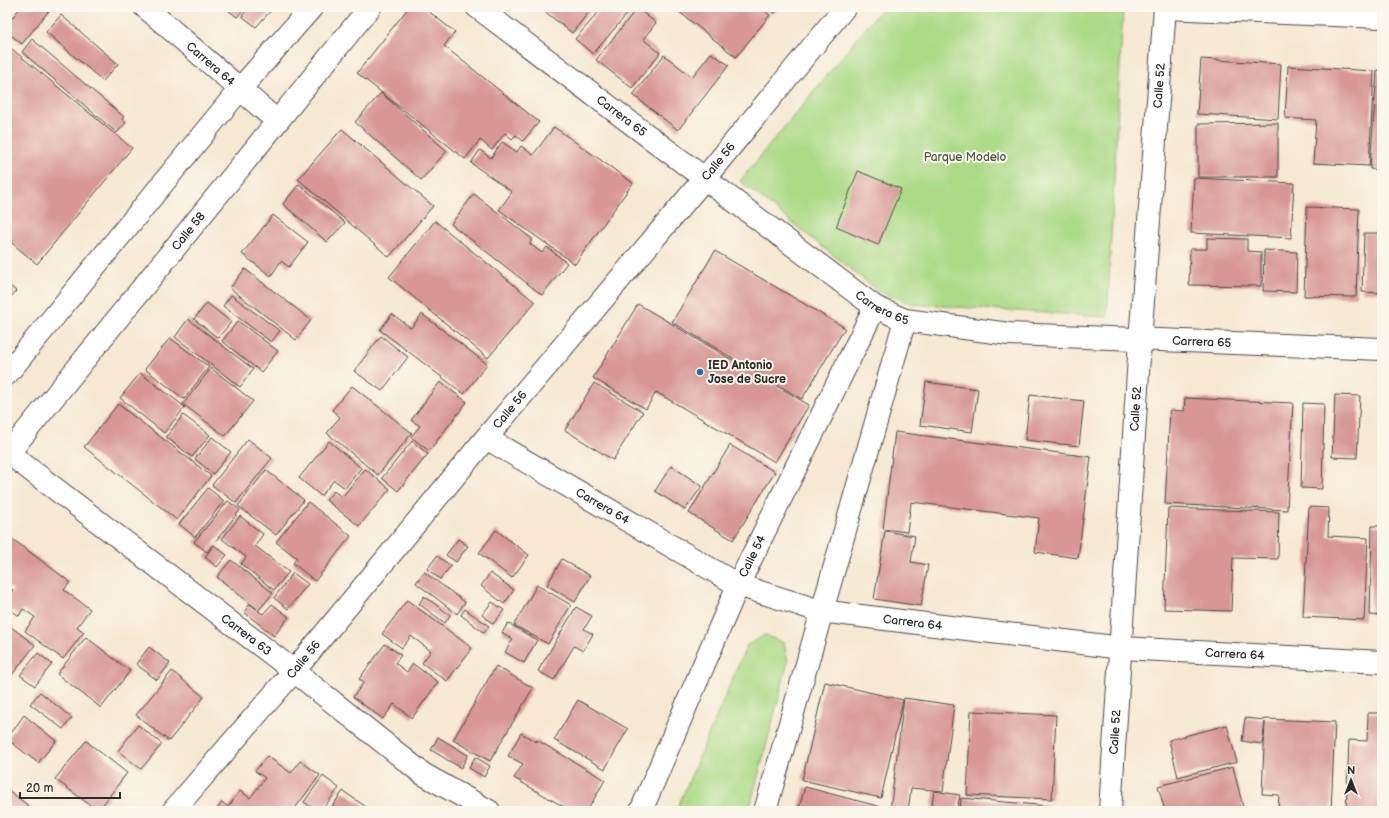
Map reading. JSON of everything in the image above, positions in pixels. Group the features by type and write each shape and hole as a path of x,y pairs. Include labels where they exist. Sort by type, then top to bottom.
{"street":[{"name":"Carrera 64","path":"145,7 277,121"},
{"path":"7,374 240,89 312,7"},
{"name":"Calle 58","path":"7,453 370,7"},
{"name":"Carrera 65","path":"477,7 875,307 905,320 1009,334 1140,341 1382,349"},
{"name":"Calle 56","path":"173,811 294,671 486,438 704,179 845,7"},
{"path":"1165,8 1382,17"},
{"name":"Calle 52","path":"1110,811 1122,648 1140,341 1165,8"},
{"name":"Calle 54","path":"641,811 738,585 875,307"},
{"path":"764,811 820,611 905,320"},
{"name":"Carrera 64","path":"486,438 738,585 820,611 1122,648 1382,662"},
{"name":"Carrera 63","path":"7,453 294,671 423,774 489,811"}],"green space":[{"name":"Parque Modelo","path":"883,7 1123,7 1107,317 912,304 878,291 740,181"},
{"path":"765,635 784,643 788,662 749,811 676,811 747,645"}],"building":[{"path":"21,7 52,7 22,44 7,32 7,24"},
{"path":"224,7 246,7 237,17"},
{"path":"249,7 274,7 256,27 242,16"},
{"path":"409,7 423,7 455,32 444,46 539,122 523,141 516,135 512,139 505,133 492,150 480,140 465,159 357,73"},
{"path":"539,7 593,7 572,33"},
{"path":"603,7 633,7 593,54 575,39"},
{"path":"673,7 760,7 770,15 736,57"},
{"path":"766,7 780,7 774,14"},
{"path":"637,8 656,23 643,39 660,53 632,88 596,60"},
{"path":"61,15 118,64 103,81 46,32"},
{"path":"32,39 124,117 122,119 126,123 117,133 22,52"},
{"path":"7,45 132,148 37,264 7,239"},
{"path":"711,53 729,65 678,130 633,95 664,55 692,77"},
{"path":"1201,59 1281,64 1278,119 1197,114"},
{"path":"1288,66 1374,71 1369,166 1313,163 1316,120 1285,118"},
{"path":"1377,70 1382,71 1382,170 1370,169"},
{"path":"381,93 447,151 421,180 355,122"},
{"path":"1278,123 1278,177 1198,177 1198,124"},
{"path":"554,127 633,183 575,264 499,210 512,192 471,163 480,150 491,158 502,142 517,152 521,146 533,155"},
{"path":"342,129 433,206 389,257 298,179"},
{"path":"858,171 901,189 878,245 836,227"},
{"path":"1194,178 1294,183 1291,238 1191,233"},
{"path":"299,184 345,223 327,242 283,204"},
{"path":"474,194 532,239 530,244 542,253 547,247 567,263 542,295 451,224"},
{"path":"1307,207 1359,209 1356,297 1304,296"},
{"path":"273,215 308,242 289,267 281,261 271,276 242,254"},
{"path":"435,221 535,302 488,358 389,277"},
{"path":"1364,233 1382,233 1382,293 1362,292"},
{"path":"1207,238 1247,239 1247,251 1261,252 1261,286 1189,285 1190,249 1207,249"},
{"path":"1264,250 1297,252 1296,292 1263,291"},
{"path":"715,251 845,328 802,399 672,322"},
{"path":"245,269 311,320 296,340 230,288"},
{"path":"7,283 16,291 7,302"},
{"path":"231,295 280,331 271,342 223,306"},
{"path":"207,303 231,322 218,338 194,319"},
{"path":"638,304 809,405 775,462 656,392 646,409 593,378"},
{"path":"392,314 411,328 422,314 487,364 464,394 380,330"},
{"path":"188,319 253,369 240,387 175,337"},
{"path":"238,321 278,351 261,372 222,341"},
{"path":"381,336 408,357 382,391 354,371"},
{"path":"170,338 209,367 184,399 145,369"},
{"path":"211,368 253,401 225,436 183,404"},
{"path":"140,373 185,407 164,433 120,398"},
{"path":"440,382 467,402 429,451 411,437 420,426 411,420"},
{"path":"926,382 978,389 972,432 920,425"},
{"path":"594,383 643,412 613,460 565,430"},
{"path":"352,386 412,433 378,475 327,433 340,417 332,410"},
{"path":"1030,395 1084,401 1079,446 1025,440"},
{"path":"1335,395 1360,396 1357,458 1332,457"},
{"path":"1185,398 1293,403 1287,510 1165,504 1170,410 1184,411"},
{"path":"1303,403 1324,404 1322,489 1301,488"},
{"path":"118,404 211,476 177,520 84,447"},
{"path":"183,415 210,435 192,457 166,437"},
{"path":"895,432 1091,457 1078,558 1035,552 1039,518 911,502 907,532 883,529"},
{"path":"212,437 231,452 213,474 195,459"},
{"path":"248,439 272,458 236,503 212,485"},
{"path":"329,441 361,468 345,488 334,480 321,496 299,478"},
{"path":"412,441 428,454 398,491 382,478"},
{"path":"730,445 775,472 733,540 689,513"},
{"path":"671,466 702,486 685,510 655,491"},
{"path":"365,469 390,489 359,526 326,500 334,491 342,497"},
{"path":"266,470 304,500 276,535 238,506"},
{"path":"208,488 224,501 195,537 179,524"},
{"path":"228,501 240,510 207,552 194,542"},
{"path":"308,502 351,536 315,581 293,563 297,558 276,542"},
{"path":"1309,507 1329,508 1328,536 1368,538 1364,620 1303,617"},
{"path":"1168,508 1279,512 1278,559 1233,558 1231,611 1164,609"},
{"path":"240,516 263,534 255,546 289,572 274,590 241,564 246,557 222,539"},
{"path":"1372,526 1382,526 1382,616 1370,615"},
{"path":"496,530 529,555 512,578 479,553"},
{"path":"885,531 915,536 911,562 928,565 921,606 874,599"},
{"path":"7,535 70,582 64,590 90,609 77,627 84,632 63,659 25,631 35,617 23,609 19,616 7,607 7,599 13,590 7,586"},
{"path":"458,539 468,546 456,562 446,555"},
{"path":"214,545 227,555 217,567 205,557"},
{"path":"437,556 451,566 440,579 427,569"},
{"path":"562,559 590,576 575,602 547,585"},
{"path":"231,560 273,593 258,611 263,614 272,604 289,617 274,636 244,612 250,604 257,609 217,577"},
{"path":"424,572 465,602 457,614 416,583"},
{"path":"293,573 308,584 288,609 274,598"},
{"path":"490,573 514,590 504,604 481,586"},
{"path":"537,585 571,605 548,644 514,625"},
{"path":"424,596 450,615 445,623 419,604"},
{"path":"407,600 472,648 447,681 422,663 431,651 411,636 402,648 382,634"},
{"path":"492,602 504,610 493,624 482,615"},
{"path":"576,607 592,616 584,629 593,634 583,651 574,646 554,680 538,671"},
{"path":"465,609 489,626 484,633 461,615"},
{"path":"508,623 537,640 524,663 505,652 513,639 502,633"},
{"path":"7,624 35,645 9,679 7,677 7,647 9,645 7,644"},
{"path":"86,637 130,671 101,708 57,674"},
{"path":"385,644 401,655 395,663 407,672 413,664 438,682 412,718 394,704 383,719 353,697 364,682 359,679"},
{"path":"149,647 170,663 157,680 136,664"},
{"path":"38,653 52,664 35,686 20,675"},
{"path":"496,666 533,688 490,761 453,740"},
{"path":"172,671 204,697 169,741 136,715"},
{"path":"825,682 903,700 881,798 802,780"},
{"path":"40,692 72,718 63,729 30,704"},
{"path":"904,698 954,705 943,791 911,788 908,811 890,811"},
{"path":"578,700 628,729 605,769 554,740"},
{"path":"971,711 1056,715 1052,799 967,795"},
{"path":"1368,713 1382,713 1382,811 1346,811 1349,740 1367,741"},
{"path":"24,715 56,741 38,763 7,739"},
{"path":"1245,718 1335,722 1331,811 1278,811 1279,795 1262,794 1265,722 1262,744 1242,741"},
{"path":"138,725 162,744 141,769 118,751"},
{"path":"1227,725 1237,762 1178,777 1169,740"},
{"path":"521,733 536,742 537,740 605,780 587,811 571,811 514,778 523,764 508,756"},
{"path":"438,737 468,755 461,768 431,750"},
{"path":"86,741 127,773 98,811 55,779"},
{"path":"267,756 291,773 300,761 320,775 293,811 216,811 222,802 228,807 240,791 250,798 265,778 255,771"},
{"path":"475,757 490,766 484,777 469,768"},
{"path":"1233,767 1244,811 1165,811 1158,786"},
{"path":"323,776 339,788 321,811 316,811 304,802"},
{"path":"805,787 885,808 884,811 798,811"},
{"path":"7,789 35,811 7,811"},
{"path":"343,791 353,798 372,811 329,811"},
{"path":"934,791 960,795 957,811 931,811"},
{"path":"961,798 1049,806 1048,811 960,811"}],"place":[{"name":"IED Antonio Jose de Sucre","path":"700,372"}]}
